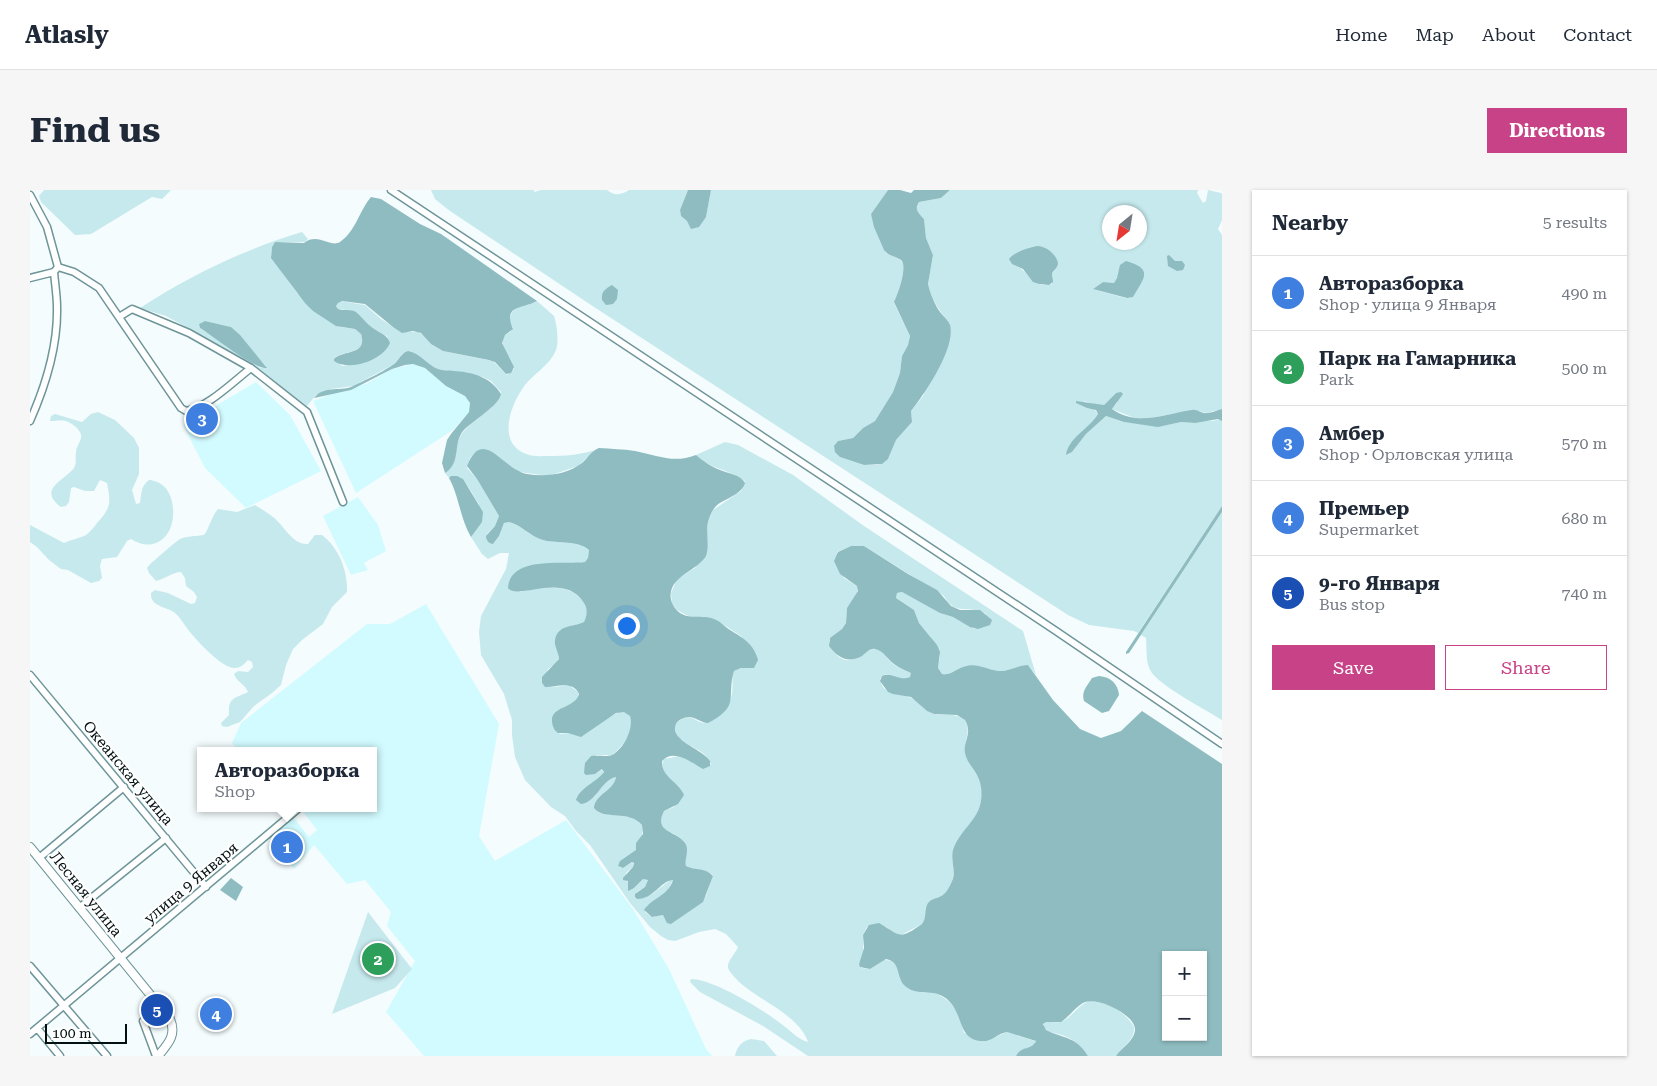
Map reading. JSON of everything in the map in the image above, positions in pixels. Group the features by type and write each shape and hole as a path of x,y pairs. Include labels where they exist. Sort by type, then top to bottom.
{"street":[{"path":"391,190 1039,620 1222,744"},
{"path":"30,195 47,227 56,270 57,307 54,342 43,391 30,421"},
{"path":"30,278 56,270 74,272 99,288 181,408 186,411 206,404 251,368"},
{"path":"119,317 132,309 189,333 251,368 307,412 344,502"},
{"name":"Океанская улица","path":"30,675 206,887"},
{"path":"39,858 124,787"},
{"name":"улица 9 Января","path":"30,1034 294,812"},
{"path":"80,908 166,838"},
{"name":"Лесная улица","path":"30,847 170,1019 172,1037 157,1056"},
{"path":"30,966 107,1056"},
{"path":"143,1021 157,1056"},
{"path":"37,1028 60,1056"}],"shaded area":[{"path":"44,190 171,190 162,199 152,197 91,234 75,235 41,202 39,196"},
{"path":"431,190 534,190 534,192 541,190 607,190 618,194 629,190 688,190 680,210 681,216 687,221 706,217 711,190 888,190 871,214 886,253 902,262 904,267 894,303 910,336 902,356 900,373 893,392 875,421 863,428 853,438 838,441 840,457 864,465 878,465 888,459 896,440 912,422 911,411 923,396 948,321 936,304 928,284 933,255 926,238 924,219 916,211 919,202 941,198 950,190 1198,190 1197,193 1203,203 1206,201 1208,190 1221,193 1222,220 1218,229 1222,235 1222,409 1206,413 1195,410 1144,419 1132,417 1112,409 1117,403 1116,393 1104,405 1096,405 1084,401 1087,408 1094,409 1098,414 1072,443 1066,455 1072,452 1086,434 1106,416 1124,422 1161,426 1181,422 1195,423 1203,420 1221,419 1222,506 1138,633 1089,625 1068,615 591,305 435,199","holes":["1051,252 1058,263 1052,274 1052,284 1039,284 1014,265","1117,278 1136,291 1133,297 1125,298 1093,289 1103,282 1114,283"]},
{"path":"688,190 711,190 706,217 699,227 691,229 687,221 681,216 680,210"},
{"path":"888,190 900,190 911,193 914,190 950,190 941,198 919,202 917,209 924,219 926,238 933,255 929,288 936,306 950,325 951,335 938,370 911,411 912,422 896,440 888,459 882,464 864,465 840,457 835,452 834,446 838,441 853,438 863,428 875,421 893,392 900,373 902,356 910,336 894,302 902,280 903,263 884,250 874,227 871,214"},
{"path":"371,197 381,199 420,224 441,234 537,301 512,311 510,315 513,329 505,335 502,343 514,367 511,373 506,374 495,362 489,360 443,351 431,344 421,333 413,331 402,333 365,304 342,301 336,306 338,309 356,312 384,335 390,343 381,355 357,365 341,364 334,361 338,356 358,349 361,346 361,334 355,329 336,326 313,311 271,258 272,247 275,242 304,243 314,239 332,243 340,242 354,227 363,208"},
{"path":"302,232 308,239 305,242 275,242 272,247 271,256 297,293 340,327 355,329 361,334 362,341 358,349 334,358 342,366 361,363 388,337 371,327 353,311 338,309 336,305 340,301 365,305 381,319 401,332 418,332 431,344 443,351 493,361 507,375 514,369 502,340 513,328 509,322 513,311 537,301 554,316 557,333 556,350 549,361 527,383 514,404 509,424 511,442 517,449 535,456 572,455 595,450 578,466 549,476 519,472 506,463 475,452 470,458 467,468 477,479 499,516 495,526 487,534 490,543 493,544 499,536 504,523 509,522 538,538 579,545 589,550 588,558 585,562 516,572 509,581 520,592 546,588 564,589 578,596 585,605 587,615 584,622 566,628 556,638 559,658 548,669 543,685 554,687 569,685 578,692 576,701 561,709 553,717 553,728 560,734 569,733 619,712 626,712 630,716 630,732 621,747 612,755 596,755 595,774 603,769 603,774 581,791 576,798 593,798 606,782 616,777 612,786 595,803 594,808 604,814 630,817 642,825 642,836 638,848 623,860 619,867 623,868 633,862 633,867 626,873 626,880 634,888 643,879 648,880 645,887 637,892 635,898 652,894 673,880 668,890 645,909 645,912 652,917 663,915 674,922 706,896 713,875 706,871 686,866 684,843 676,835 663,828 661,824 664,811 674,807 682,791 665,772 662,763 664,759 680,756 708,767 711,764 704,754 677,736 674,726 679,721 690,717 703,723 714,718 730,699 734,671 741,668 754,668 741,636 721,623 692,618 677,610 672,603 671,593 677,579 695,568 713,510 741,491 745,481 708,464 696,455 725,442 738,445 793,475 864,526 1023,631 1036,675 1028,665 1002,671 968,666 948,674 942,674 938,668 940,656 930,636 919,623 914,610 896,598 897,593 902,592 975,629 986,614 980,611 953,606 944,596 864,546 851,546 837,552 844,578 857,586 858,589 856,597 847,608 846,623 829,640 830,646 842,659 847,660 857,658 871,650 880,651 895,665 911,673 911,676 905,679 886,674 882,676 880,679 885,689 911,698 927,711 934,714 954,715 965,720 968,732 965,753 978,774 982,791 981,803 975,817 954,847 952,854 953,877 947,891 929,903 922,924 903,934 897,935 886,927 867,927 863,935 863,952 859,964 861,968 870,969 884,960 892,961 897,966 901,981 934,992 954,1007 961,1021 964,1033 988,1040 1007,1032 1035,1041 1036,1043 1020,1051 1016,1056 808,1056 763,1026 700,992 690,982 691,979 700,980 724,989 750,1003 808,1042 796,1024 746,988 731,973 728,965 738,947 726,934 715,929 699,932 675,941 661,936 650,927 630,903 590,845 565,816 551,807 525,780 515,757 512,720 504,694 481,655 479,632 481,616 506,569 509,553 500,553 488,559 482,554 471,537 479,504 463,481 459,478 449,478 445,473 453,464 458,441 464,431 496,402 501,392 491,381 483,377 463,372 440,370 403,353 389,367 353,386 331,389 316,395 307,406 253,366 221,346 166,316 140,308 219,264 281,239","holes":["205,321 231,327 266,366 261,368 200,328 199,324"]},
{"path":"1037,246 1044,247 1050,251 1058,263 1052,274 1053,282 1049,285 1033,282 1023,269 1012,264 1009,259 1018,252"},
{"path":"1169,255 1175,261 1182,261 1185,265 1183,270 1177,271 1168,266 1167,256"},
{"path":"1126,261 1140,267 1144,275 1133,297 1127,298 1093,289 1103,282 1114,283 1120,265"},
{"path":"612,285 618,290 617,299 613,304 606,305 602,300 602,295 605,289"},
{"path":"205,321 231,327 267,368 253,364 200,328 199,324"},
{"path":"408,351 416,354 438,369 481,376 492,383 501,394 499,399 490,408 463,431 458,441 453,464 445,473 442,463 447,440 469,412 470,403 465,396 446,386 425,368 413,364 405,365 392,369 351,390 314,398 326,390 351,387 367,379 390,367"},
{"path":"413,364 425,368 446,386 465,396 470,403 469,412 453,430 356,493 313,401 368,383 392,369"},
{"path":"256,382 290,415 321,471 246,508 205,468 183,425"},
{"path":"1121,392 1123,394 1112,409 1132,417 1151,418 1192,410 1209,413 1222,409 1222,421 1218,419 1195,423 1181,422 1158,427 1124,422 1106,416 1086,434 1072,452 1066,455 1071,443 1098,414 1096,410 1087,408 1076,403 1076,401 1104,405 1116,393"},
{"path":"98,412 115,420 134,438 139,448 139,474 132,490 136,504 140,503 145,484 149,480 154,481 168,491 173,509 173,518 170,528 160,541 153,544 145,544 131,539 127,541 117,557 102,559 100,566 102,578 91,583 68,570 61,569 30,542 30,525 64,543 86,535 105,513 109,505 107,483 100,480 94,491 71,488 69,502 66,506 61,507 54,501 52,495 52,490 55,486 74,468 76,451 81,435 76,428 66,421 50,421 51,416 55,414 82,422 91,414"},
{"path":"599,448 630,450 672,459 688,458 696,455 714,467 737,476 745,483 739,492 720,503 713,510 707,529 708,545 706,556 698,565 675,583 671,592 672,603 681,614 692,617 709,617 718,621 747,642 754,650 758,660 754,668 741,668 734,671 729,706 718,717 708,723 687,717 676,724 675,730 681,740 706,757 710,761 710,766 703,769 677,756 666,757 662,761 664,771 682,790 684,795 678,804 664,811 661,823 663,827 685,843 687,849 686,866 707,871 713,876 703,902 671,924 667,923 663,915 652,917 644,910 668,889 673,880 664,883 648,896 637,899 635,894 645,887 648,880 643,879 628,891 628,881 623,880 623,878 633,867 634,863 632,862 623,868 618,866 620,861 636,850 636,843 643,834 642,825 630,817 604,814 594,808 598,799 615,782 616,777 606,782 586,802 581,804 576,800 584,789 604,772 602,769 595,774 586,775 584,773 585,763 591,756 612,755 620,748 627,738 631,726 630,716 624,712 616,713 581,737 568,733 558,733 553,726 552,717 555,713 577,699 579,694 573,687 569,686 545,687 542,683 542,677 559,659 555,640 559,631 584,622 587,612 585,605 575,594 565,589 542,588 513,591 508,588 511,578 518,570 539,564 585,562 588,558 589,550 574,543 543,540 509,522 504,523 499,536 493,544 489,543 486,536 495,526 499,516 467,466 473,454 480,449 487,449 518,471 527,474 555,474 576,467"},
{"path":"451,476 463,479 483,512 482,522 471,537 449,478"},
{"path":"358,497 378,525 386,551 364,563 368,570 351,575 323,516"},
{"path":"255,505 277,520 297,541 308,544 315,535 322,535 328,540 338,553 344,568 347,592 332,607 323,624 293,649 286,665 281,685 254,706 240,722 227,727 222,726 221,723 229,715 231,702 233,699 248,692 234,674 238,671 248,672 253,667 252,662 248,660 242,666 235,668 224,664 211,654 193,636 177,615 159,606 151,598 151,593 155,590 168,593 191,604 195,603 197,597 186,586 185,578 181,572 156,581 147,568 180,539 204,535 218,509 237,512"},
{"path":"1222,506 1222,512 1129,653 1126,654 1126,652"},
{"path":"1222,512 1222,720 1174,691 1152,673 1148,665 1146,638 1141,635"},
{"path":"851,546 864,546 937,590 951,606 960,610 980,610 992,620 990,625 978,629 970,627 902,592 897,593 896,598 914,610 919,623 937,645 940,652 938,668 942,674 968,666 1002,671 1028,665 1053,700 1080,729 1101,738 1121,731 1142,711 1222,764 1222,1056 1116,1056 1134,1035 1134,1025 1130,1019 1116,1009 1091,1001 1082,1004 1061,1022 1046,1022 1043,1024 1046,1030 1074,1041 1088,1056 1016,1056 1021,1050 1032,1046 1036,1041 1007,1032 986,1041 976,1040 969,1037 965,1032 951,1003 939,994 909,989 904,985 896,966 891,961 886,959 870,969 860,967 859,964 864,948 863,935 869,925 879,923 896,933 908,933 922,924 928,903 948,890 954,873 952,856 954,847 977,813 980,806 981,787 980,781 965,753 968,729 965,720 957,715 934,714 927,711 911,697 888,692 880,681 882,676 889,675 906,678 910,677 911,673 896,665 878,650 871,649 862,656 848,659 839,656 829,646 830,638 842,629 846,623 847,608 858,591 857,586 840,574 834,561 838,552"},
{"path":"426,604 499,724 479,836 495,861 566,820 633,909 669,969 706,1049 712,1056 424,1056 386,1012 415,961 387,926 391,912 365,880 347,884 314,845 294,869 269,838 293,817 309,837 317,830 303,812 377,812 377,747 235,747 232,743 241,723 367,624 390,624"},
{"path":"1099,676 1113,682 1119,695 1109,711 1102,713 1084,701 1083,698 1085,689 1092,678"},
{"path":"231,878 243,887 236,901 220,890"},
{"path":"368,912 412,969 395,988 332,1014"},
{"path":"1089,1001 1115,1008 1126,1016 1134,1027 1133,1036 1116,1056 1088,1056 1073,1040 1044,1028 1044,1022 1063,1021"},
{"path":"751,1039 764,1041 777,1056 735,1056 740,1045"}],"place":[{"name":"Амбер","path":"202,419"},
{"name":"Авторазборка","path":"287,847"},
{"name":"Парк на Гамарника","path":"378,959"},
{"name":"9-го Января","path":"157,1010"},
{"name":"Премьер","path":"216,1014"}]}
